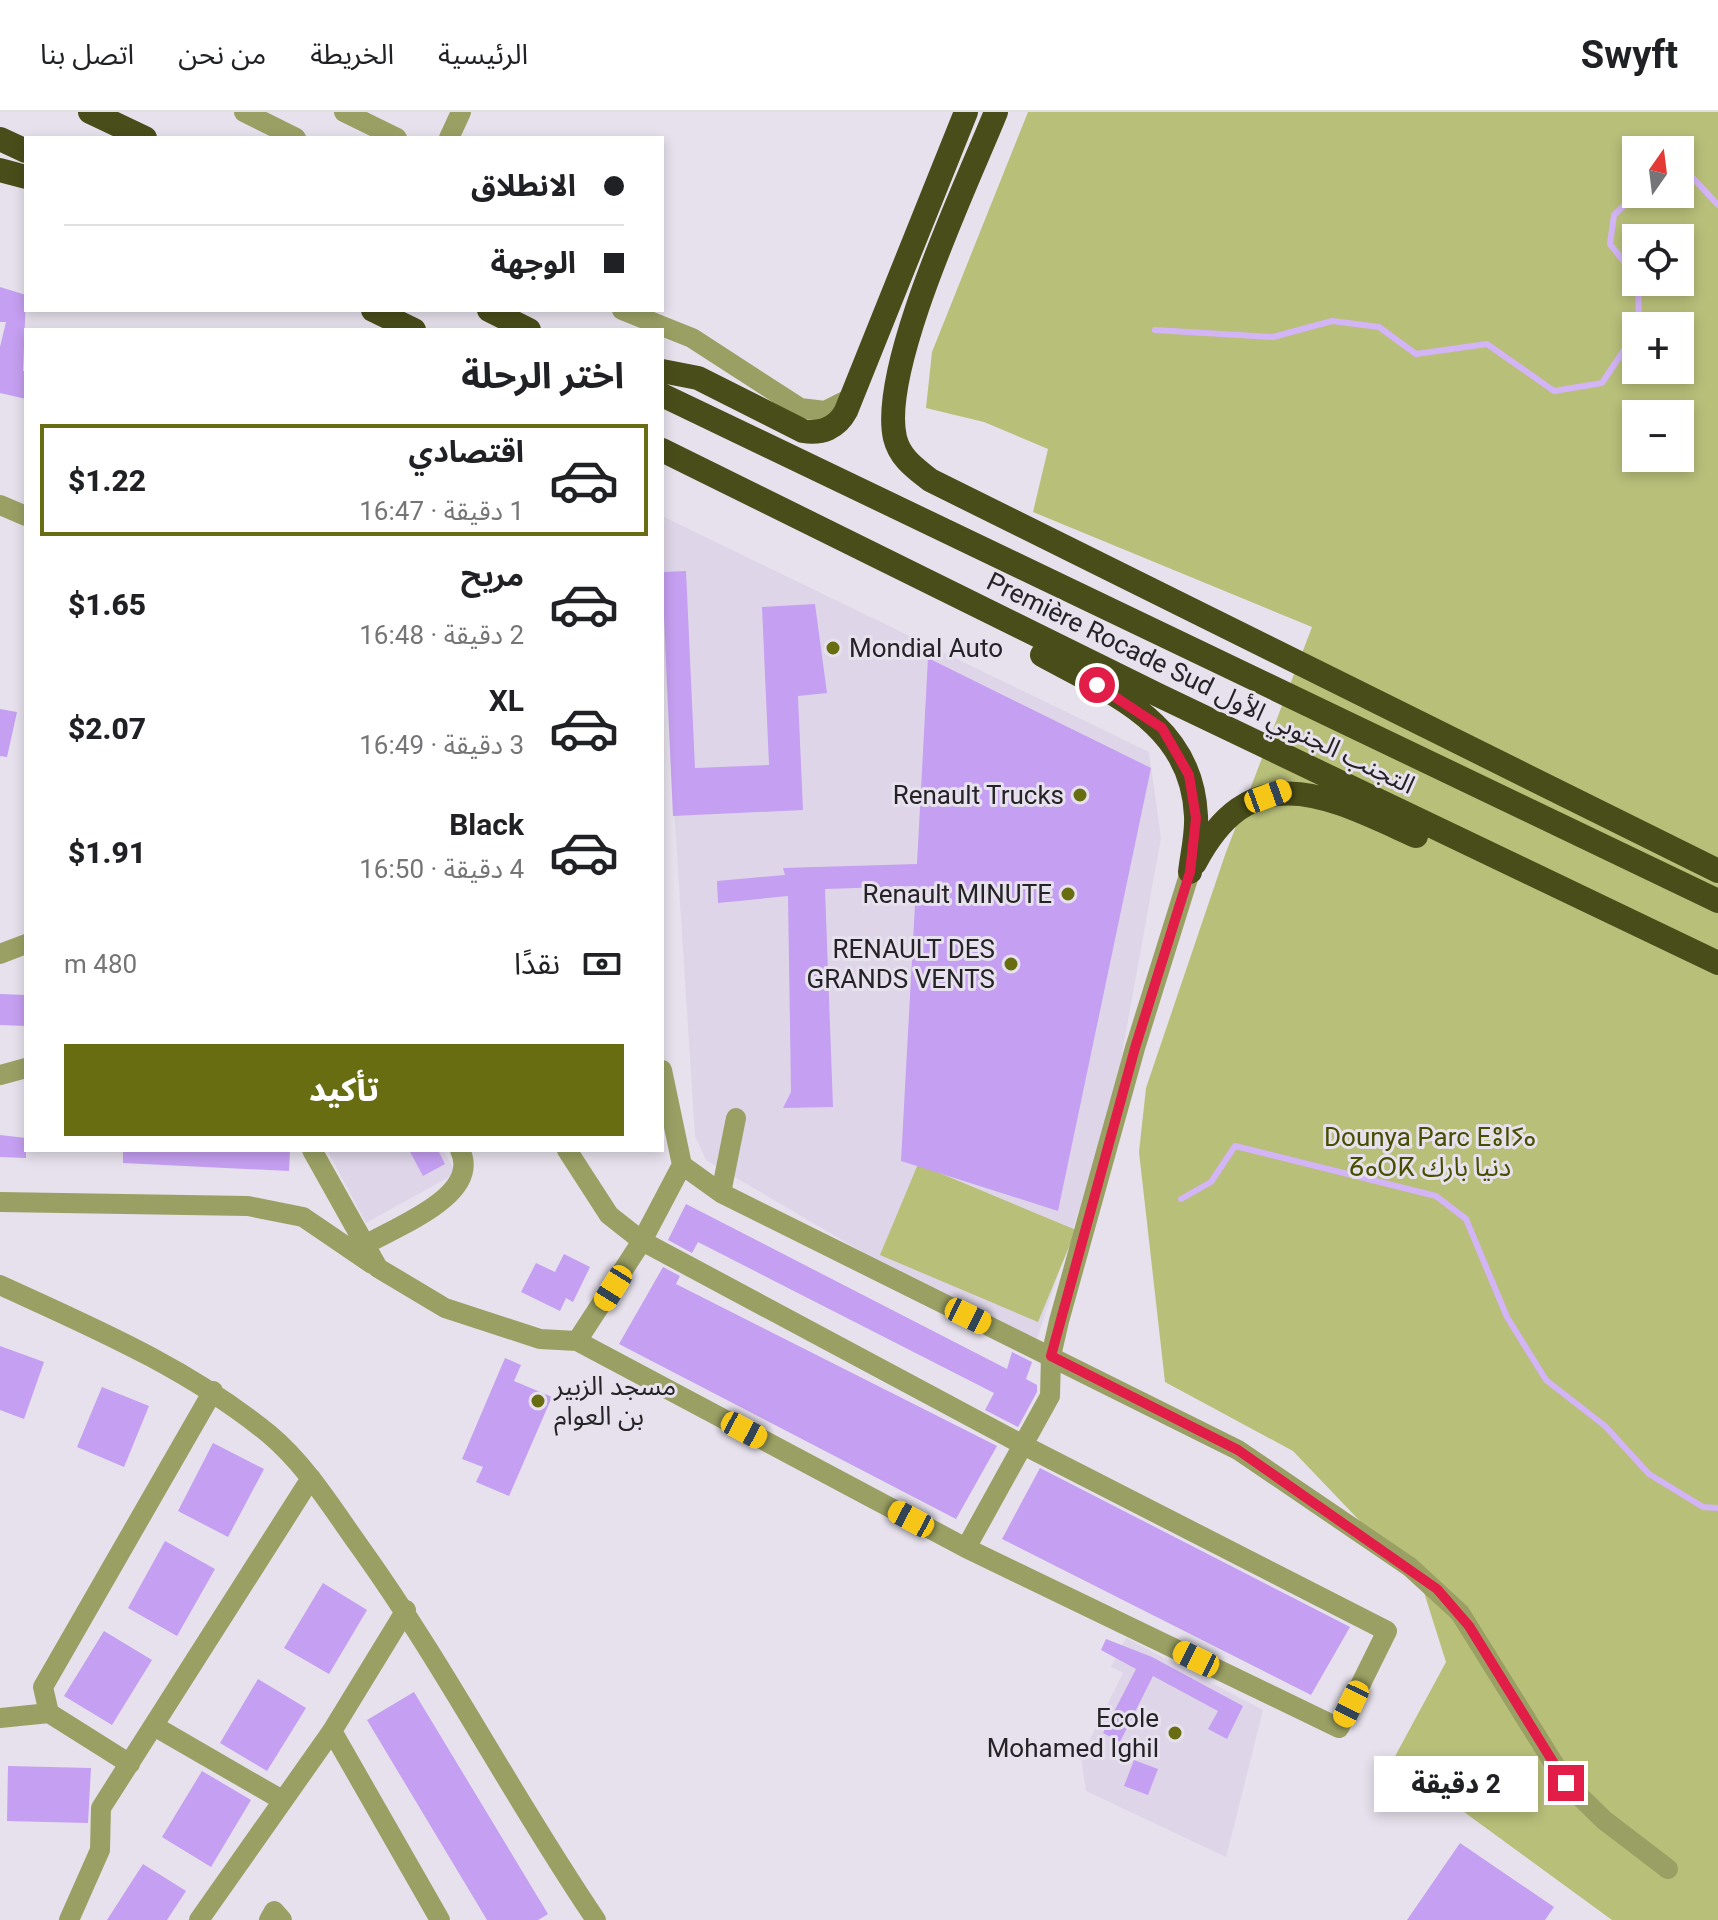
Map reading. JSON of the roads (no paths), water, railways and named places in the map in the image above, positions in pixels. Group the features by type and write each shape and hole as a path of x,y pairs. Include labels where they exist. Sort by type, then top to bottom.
{"highway":[{"path":"90,112 141,136"},
{"path":"664,371 698,378 811,432 836,425 851,398 966,112"},
{"path":"996,112 915,314 900,365 893,421 896,441 906,461 930,480 1718,871"},
{"path":"0,139 24,150"},
{"path":"0,170 24,176"},
{"path":"377,312 410,328"},
{"path":"493,312 525,328"},
{"name":"Première Rocade Sud التجنب الجنوبي الأول","path":"664,396 1718,901"},
{"name":"Première Rocade Sud التجنب الجنوبي الأول","path":"664,451 1718,963"},
{"path":"717,478 1122,699 1162,728 1189,775 1193,795 1196,818 1190,872"},
{"path":"1190,872 1206,843 1223,823 1252,802 1283,791 1311,794 1383,821 1718,970"}],"street":[{"path":"244,112 292,136"},
{"path":"344,112 393,136"},
{"path":"450,136 461,112"},
{"path":"627,312 692,338 800,408 825,411 851,398"},
{"path":"966,1548 1050,1396 1051,1356 1135,1048 1190,872"},
{"path":"0,954 24,945"},
{"path":"0,1075 24,1069"},
{"path":"577,1341 642,1241 682,1165 664,1080"},
{"path":"721,1193 736,1118"},
{"path":"313,1152 378,1268"},
{"path":"365,1245 456,1191 465,1166 461,1152"},
{"path":"0,1202 248,1206 303,1217 378,1268 445,1308 540,1339 577,1341 966,1548 1339,1728 1387,1631 1025,1446 642,1241 609,1215 568,1152"},
{"path":"682,1165 721,1193 1238,1450 1437,1589 1469,1626 1566,1783 1604,1820 1668,1869"},
{"path":"0,1285 133,1346 213,1391 271,1436 311,1478 406,1610 596,1920"},
{"path":"49,1713 43,1687 213,1391"},
{"path":"69,1920 100,1850 101,1808 311,1478"},
{"path":"199,1920 332,1731 406,1610"},
{"path":"0,1718 49,1713 130,1764"},
{"path":"154,1726 282,1800"},
{"path":"332,1731 440,1920"},
{"path":"269,1920 274,1911 282,1920"}],"waterway":[{"path":"1694,179 1718,205"},
{"path":"1622,207 1614,215 1610,244 1622,259"},
{"path":"1638,296 1639,312"},
{"path":"1155,330 1273,337 1332,321 1379,327 1416,354 1487,344 1554,391 1602,383 1622,353"},
{"path":"1181,1199 1211,1182 1235,1146 1436,1196 1466,1219 1507,1317 1546,1380 1605,1426 1649,1474 1703,1507 1718,1508"}],"place":[{"name":"Mondial Auto","path":"833,648"},
{"name":"Renault Trucks","path":"1080,795"},
{"name":"Renault MINUTE","path":"1068,894"},
{"name":"RENAULT DES GRANDS VENTS","path":"1011,964"},
{"name":"مسجد الزبير بن العوام","path":"538,1401"},
{"name":"Ecole Mohamed Ighil","path":"1175,1733"}],"park label":[{"name":"Dounya Parc ⴹⵓⵏⵢⴰ ⵒⴰⵔⴽ دنيا بارك","path":"1430,1152"}]}
